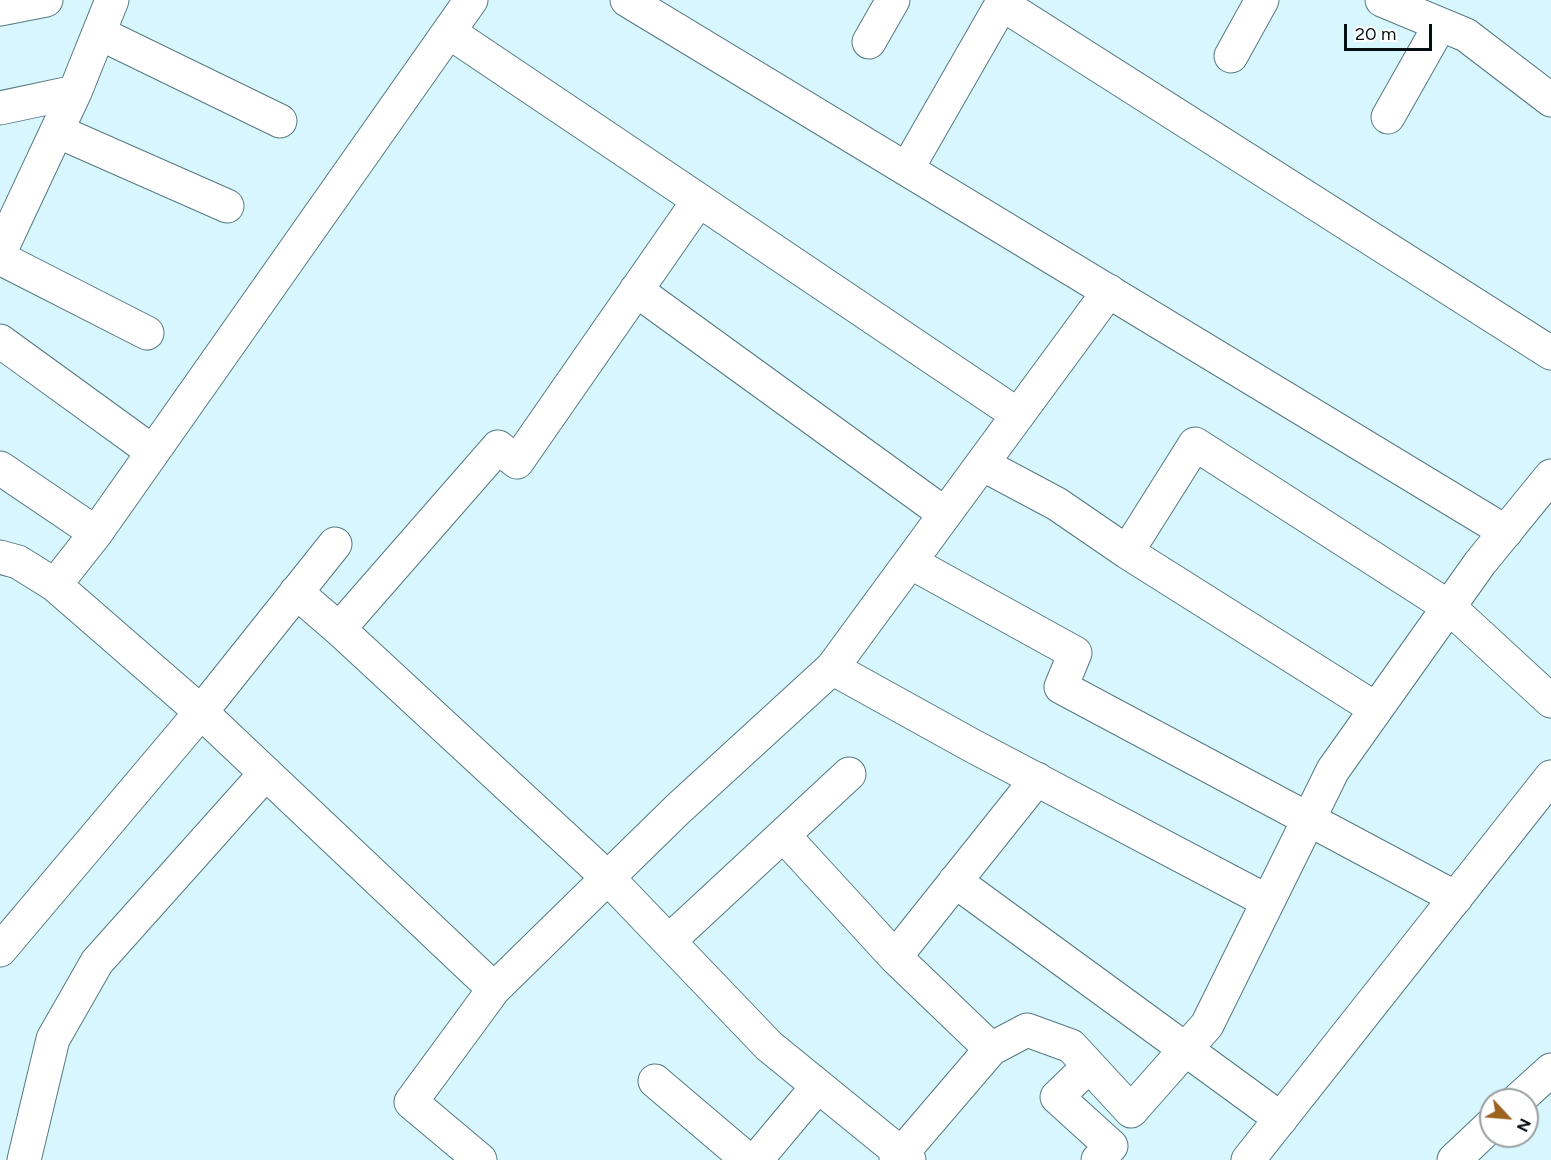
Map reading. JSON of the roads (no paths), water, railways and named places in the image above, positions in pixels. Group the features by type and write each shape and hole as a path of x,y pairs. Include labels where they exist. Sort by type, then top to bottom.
{"street":[{"path":"0,9 46,0"},
{"path":"0,252 75,92 112,0"},
{"path":"55,585 96,533 471,0"},
{"path":"627,0 1506,532"},
{"path":"869,42 893,0"},
{"path":"1231,56 1262,0"},
{"path":"1382,0 1466,35 1551,100"},
{"path":"907,169 1003,2 1551,353"},
{"path":"1388,117 1440,25"},
{"path":"449,32 1018,415"},
{"path":"99,33 280,122"},
{"path":"0,108 75,92"},
{"path":"57,131 227,206"},
{"path":"339,629 498,447 517,462 699,200"},
{"path":"0,258 147,333"},
{"path":"636,290 945,514"},
{"path":"480,1160 411,1102 494,989 678,809 832,668 1109,291"},
{"path":"0,341 153,452"},
{"path":"1127,552 1195,444 1449,607 1551,701"},
{"path":"982,464 1057,504 1127,552 1376,709"},
{"path":"0,468 96,533"},
{"path":"296,592 608,878 769,1046 902,1158 991,1049 1027,1030 1071,1047 1131,1111 1207,1025 1333,770 1449,607 1551,476"},
{"path":"0,950 201,712 335,544"},
{"path":"0,557 18,562 55,585 201,712 494,989"},
{"path":"910,562 1075,653 1061,687 1456,898"},
{"path":"832,668 1267,901"},
{"path":"24,1160 53,1039 97,962 266,773"},
{"path":"669,941 849,774"},
{"path":"1248,1160 1551,777"},
{"path":"895,957 1036,779"},
{"path":"784,836 895,957 991,1049"},
{"path":"955,881 1281,1119"},
{"path":"1089,1066 1057,1097 1111,1146 1098,1160"},
{"path":"1531,1088 1551,1070"},
{"path":"655,1081 748,1160"},
{"path":"756,1160 818,1086"},
{"path":"1454,1160 1479,1136"}]}
